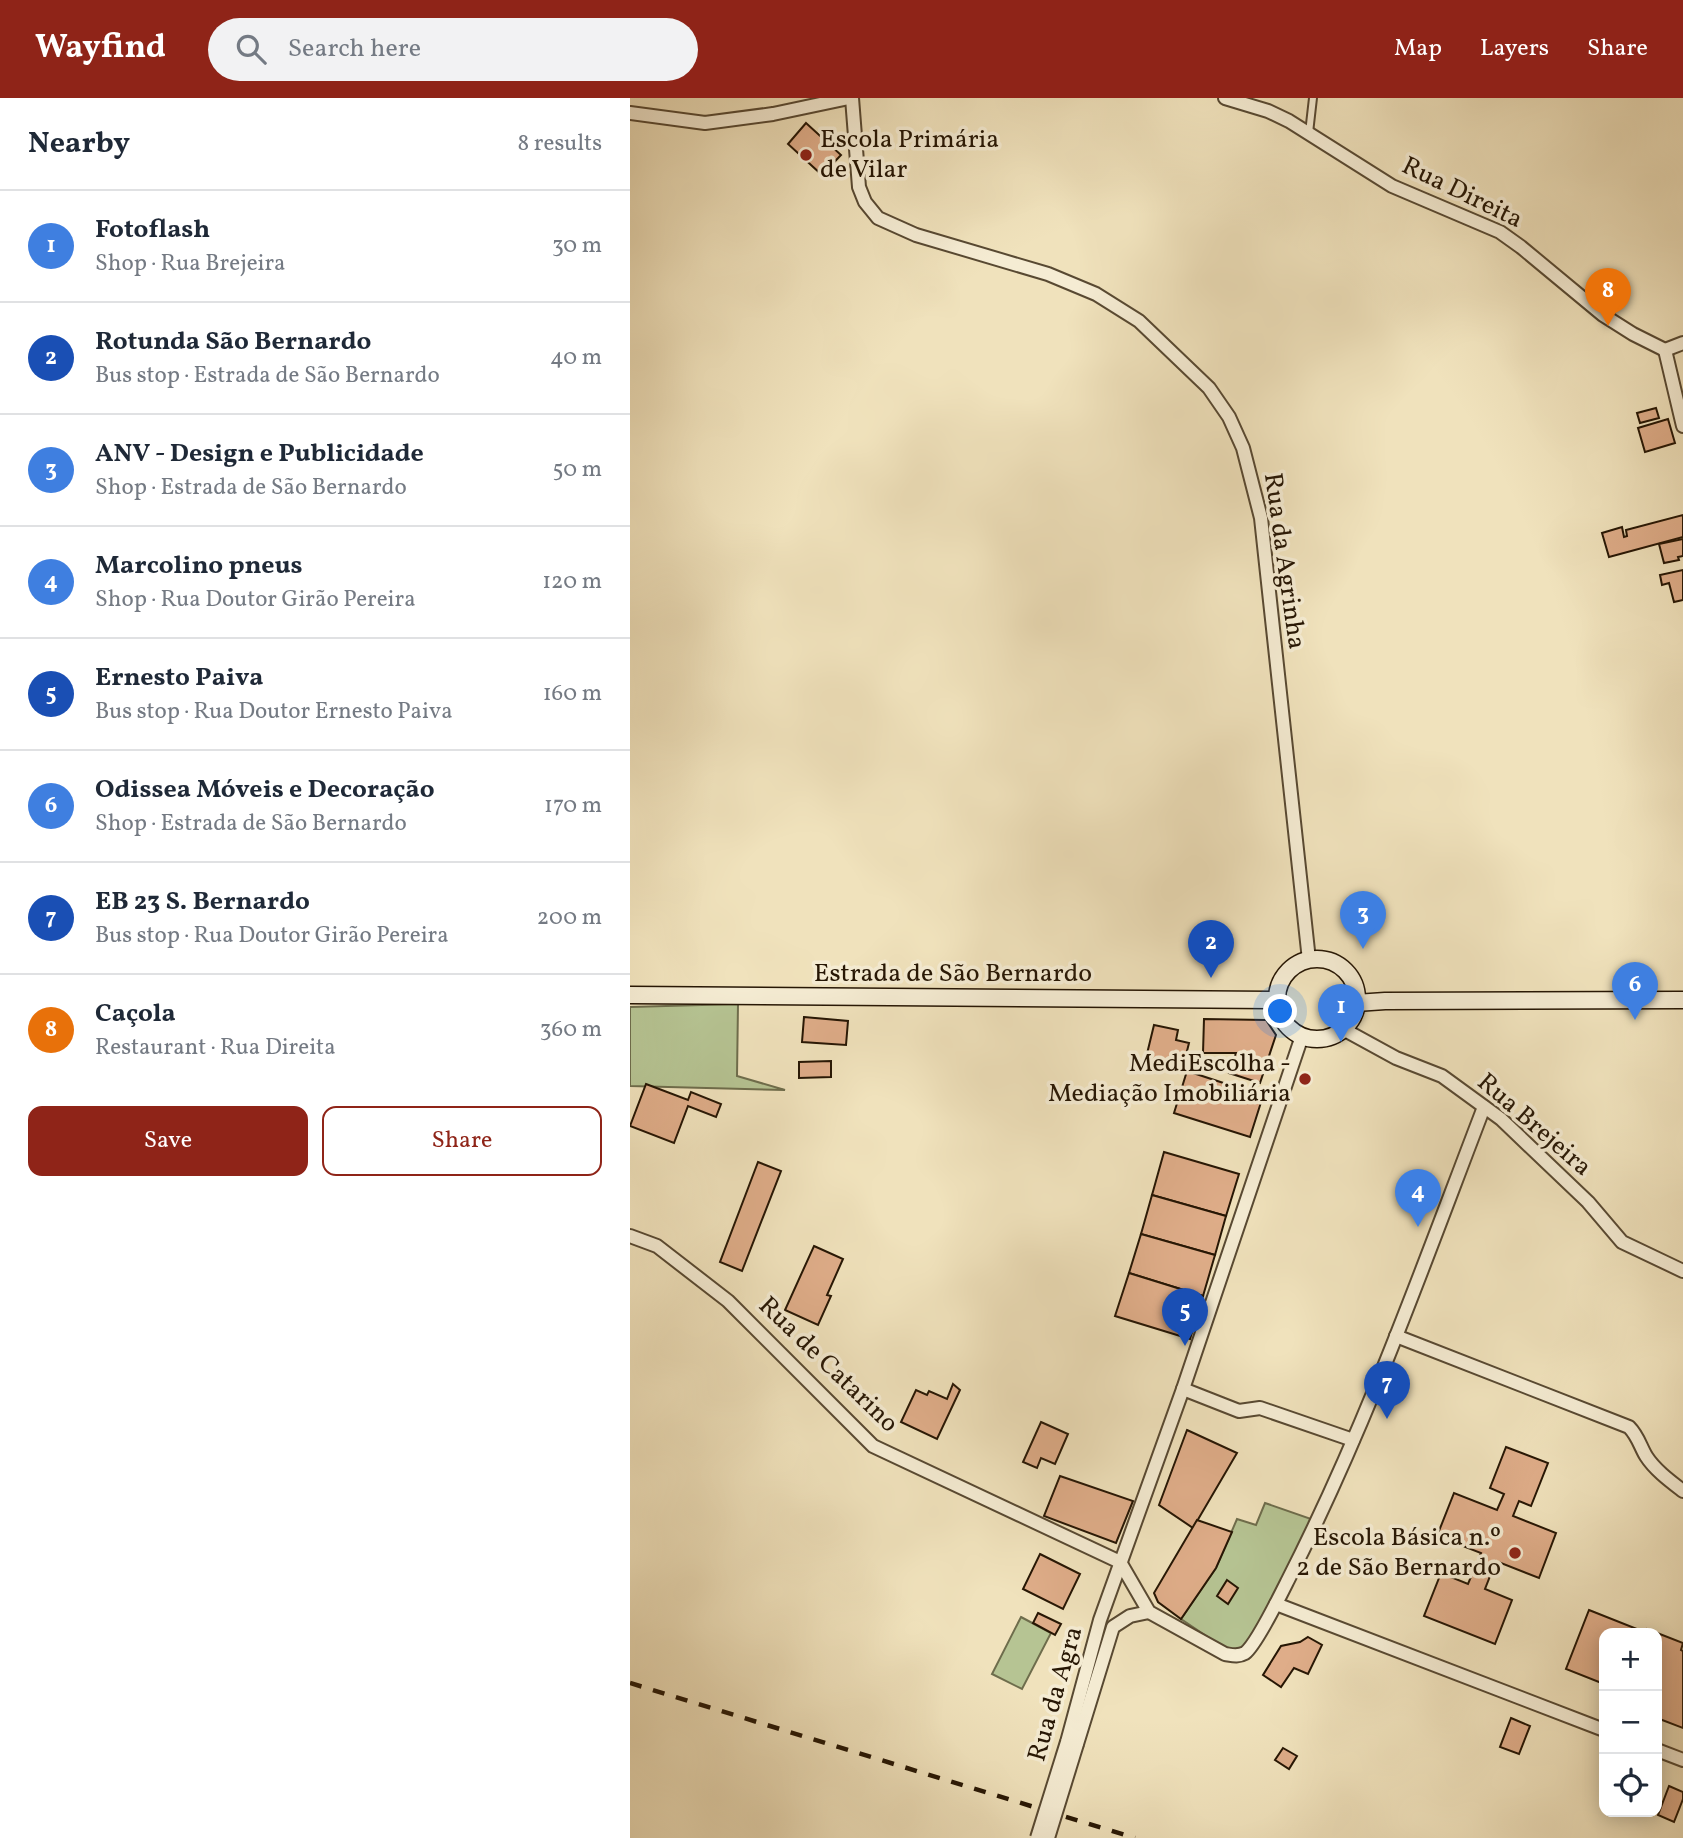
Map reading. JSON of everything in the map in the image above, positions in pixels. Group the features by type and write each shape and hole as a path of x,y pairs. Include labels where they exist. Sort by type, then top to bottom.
{"main road":[{"path":"1309,960 1334,963 1344,970 1356,991 1356,1003 1350,1021 1324,1038 1302,1036 1284,1022 1277,1000 1278,989 1290,970 1309,960"},
{"name":"Estrada de São Bernardo","path":"630,995 1277,1000"},
{"path":"1356,1003 1683,1000"}],"street":[{"path":"630,113 705,123 773,114 851,98"},
{"name":"Rua da Agrinha","path":"851,98 859,187 864,202 878,218 916,235 1048,274 1096,294 1139,321 1209,388 1229,417 1243,448 1261,519 1309,960"},
{"name":"Rua Direita","path":"1226,98 1268,111 1392,186 1500,232 1603,314 1633,334 1665,350"},
{"path":"1683,342 1665,350 1683,426"},
{"name":"Rua Brejeira","path":"1343,1028 1396,1058 1442,1076 1501,1119 1588,1202 1622,1242 1683,1271"},
{"name":"Rua da Agra","path":"1048,1838 1100,1620 1183,1390 1302,1036"},
{"path":"1120,1562 1149,1612 1225,1654 1236,1656 1247,1652 1276,1604 1324,1510 1396,1336 1483,1107"},
{"name":"Rua de Catarino","path":"630,1236 657,1247 728,1301 873,1446 1120,1562"},
{"path":"1396,1336 1629,1427 1637,1435 1646,1455 1658,1471 1683,1491"},
{"path":"1183,1390 1239,1411 1260,1408 1353,1440"},
{"path":"1276,1604 1599,1728"},
{"name":"Rua da Agra","path":"1037,1838 1114,1627 1130,1616 1149,1612"},
{"path":"1662,1752 1683,1760"}],"lane":[{"path":"1309,135 1313,98"}],"green space":[{"path":"738,1004 737,1076 785,1090 630,1086 630,1007"},
{"path":"1265,1503 1314,1520 1251,1639 1239,1651 1230,1652 1181,1619 1216,1568 1237,1519 1256,1525"},
{"path":"1021,1617 1051,1633 1022,1689 992,1674"}],"building":[{"path":"806,123 841,155 822,175 788,144"},
{"path":"1656,408 1659,418 1640,423 1637,413"},
{"path":"1668,419 1675,443 1645,452 1638,428"},
{"path":"1683,515 1683,537 1609,557 1602,533 1622,527 1624,537 1627,536 1626,530"},
{"path":"1683,539 1683,556 1678,557 1679,560 1664,563 1659,544"},
{"path":"1683,570 1683,600 1674,602 1669,583 1662,585 1660,575"},
{"path":"804,1017 848,1021 846,1045 802,1042"},
{"path":"1204,1019 1266,1020 1276,1035 1260,1083 1229,1073 1236,1053 1203,1053"},
{"path":"1154,1025 1178,1030 1176,1040 1189,1043 1182,1071 1145,1062"},
{"path":"831,1061 831,1077 799,1078 799,1062"},
{"path":"1187,1071 1263,1096 1250,1137 1174,1113"},
{"path":"646,1084 688,1100 691,1092 721,1104 716,1117 688,1106 674,1143 630,1126"},
{"path":"1164,1152 1239,1174 1226,1216 1152,1195"},
{"path":"758,1162 781,1171 742,1271 720,1262"},
{"path":"1152,1195 1226,1216 1215,1255 1141,1234"},
{"path":"1141,1234 1215,1255 1203,1296 1129,1273"},
{"path":"814,1246 843,1259 827,1295 831,1296 818,1325 785,1310"},
{"path":"1129,1273 1203,1296 1190,1339 1115,1316"},
{"path":"953,1384 960,1390 937,1439 901,1422 916,1390 927,1395 929,1391 947,1399"},
{"path":"1041,1422 1068,1434 1055,1464 1041,1458 1037,1468 1023,1462"},
{"path":"1187,1430 1237,1453 1193,1528 1159,1505"},
{"path":"1506,1447 1548,1463 1531,1506 1519,1501 1513,1516 1556,1533 1539,1578 1496,1561 1485,1589 1512,1600 1495,1644 1424,1616 1441,1573 1468,1584 1481,1553 1437,1536 1454,1493 1497,1510 1504,1494 1490,1488"},
{"path":"1060,1476 1133,1501 1116,1543 1044,1516"},
{"path":"1197,1520 1232,1532 1216,1568 1181,1619 1158,1602 1154,1593"},
{"path":"1040,1554 1080,1574 1063,1609 1023,1589"},
{"path":"1227,1580 1238,1588 1228,1604 1217,1596"},
{"path":"1589,1610 1634,1628 1599,1628 1599,1682 1566,1669"},
{"path":"1038,1613 1061,1624 1055,1635 1033,1623"},
{"path":"1662,1635 1683,1643 1683,1728 1662,1720"},
{"path":"1308,1637 1322,1645 1308,1674 1294,1668 1281,1687 1263,1675 1281,1646 1300,1642"},
{"path":"1511,1718 1530,1726 1519,1754 1500,1747"},
{"path":"1283,1748 1297,1756 1289,1769 1275,1760"},
{"path":"1669,1786 1683,1792 1674,1822 1662,1817 1662,1804"}],"railway":[{"path":"630,1683 1135,1838"}],"place":[{"name":"Escola Primária de Vilar","path":"806,155"},
{"name":"Caçola","path":"1608,326"},
{"name":"ANV - Design e Publicidade","path":"1363,949"},
{"name":"Rotunda São Bernardo","path":"1211,978"},
{"name":"Odissea Móveis e Decoração","path":"1635,1020"},
{"name":"Fotoflash","path":"1341,1042"},
{"name":"MediEscolha - Mediação Imobiliária","path":"1305,1079"},
{"name":"Marcolino pneus","path":"1418,1227"},
{"name":"Ernesto Paiva","path":"1185,1346"},
{"name":"EB 23 S. Bernardo","path":"1387,1419"},
{"name":"Escola Básica n.º 2 de São Bernardo","path":"1515,1553"}]}
